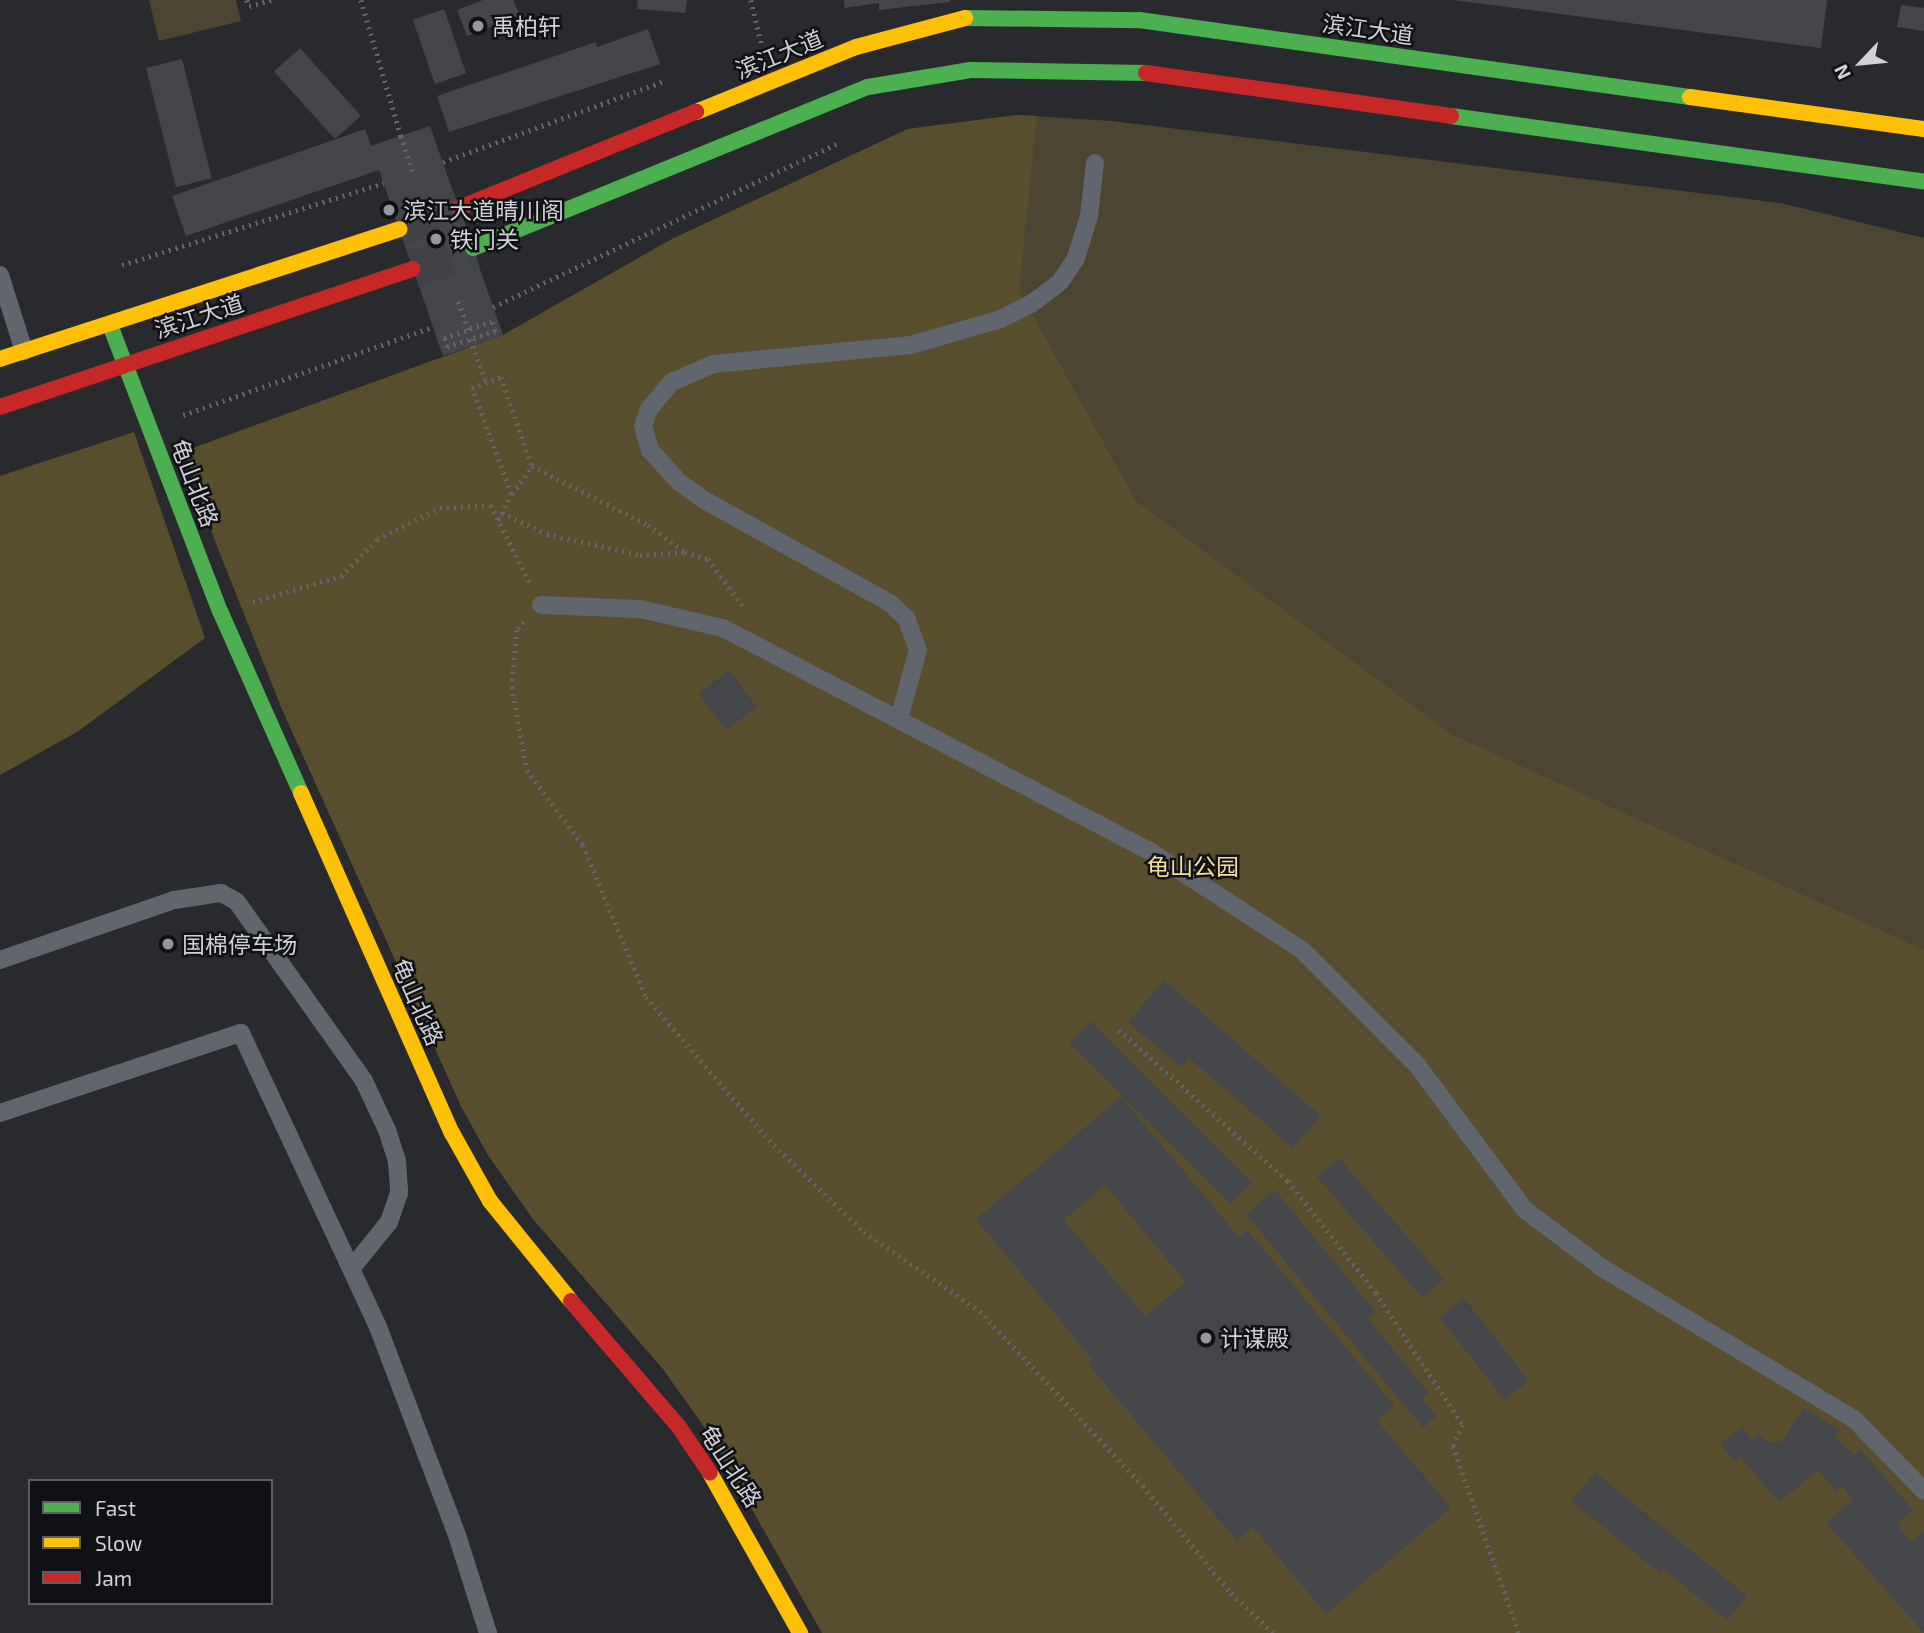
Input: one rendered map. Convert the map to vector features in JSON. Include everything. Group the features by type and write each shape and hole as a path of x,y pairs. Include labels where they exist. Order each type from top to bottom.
{"main road":[{"name":"滨江大道","path":"459,208 856,47 967,18 1139,20 1924,130"},
{"path":"473,248 868,87 971,70 1136,72 1924,182"},
{"name":"滨江大道","path":"0,359 399,229"},
{"name":"滨江大道","path":"0,407 413,269"},
{"name":"龟山北路","path":"110,325 220,611 452,1133 490,1201 679,1427 728,1499 800,1633"}],"lane":[{"path":"899,719 918,657 906,619 891,603 704,500 678,481 650,450 643,426 649,409 672,382 713,364 911,345 1001,319 1031,304 1060,282 1076,258 1089,216 1095,163"},
{"path":"0,275 24,351"},
{"path":"541,605 640,610 723,628 1148,850 1302,950 1416,1065 1525,1210 1604,1269 1854,1419 1924,1491"},
{"path":"0,960 174,900 221,892 237,901 364,1081 387,1130 397,1161 399,1193 389,1222 351,1269"},
{"path":"0,1114 241,1034 351,1269 407,1399 488,1633"}],"path":[{"path":"247,0 249,6 271,0"},
{"path":"361,0 414,176"},
{"path":"749,51 762,46 751,0"},
{"path":"443,162 673,79"},
{"path":"493,307 853,135"},
{"path":"122,265 383,183"},
{"path":"458,302 468,330"},
{"path":"492,322 495,331 447,347 444,338 468,330 492,322"},
{"path":"174,418 433,327"},
{"path":"471,339 486,382"},
{"path":"511,494 472,388 501,377 532,466 648,525 685,552 708,559 749,613"},
{"path":"498,520 511,494 532,466"},
{"path":"220,611 341,576 377,539 440,508 491,506 541,605 517,630 512,687 527,770 583,845 646,997 769,1140 864,1232 980,1311 1143,1486 1231,1592 1273,1633"},
{"path":"502,513 547,534 640,555 685,552"},
{"path":"1119,1030 1288,1181 1383,1304 1463,1425 1453,1446 1519,1633"}],"green space":[{"path":"149,0 236,0 241,21 159,41"},
{"name":"龟山公园","path":"1017,115 1112,121 1781,203 1924,238 1924,1633 822,1633 710,1435 663,1369 533,1219 488,1155 461,1106 282,709 215,541 185,451 503,335 672,239 908,129"},
{"name":"龟山公园","path":"1017,115 1037,116 1019,291 1136,501 1451,734 1924,950 1924,1633 822,1633 710,1435 663,1369 533,1219 488,1155 461,1106 282,709 215,541 185,451 503,335 672,239 908,129"},
{"path":"134,432 205,638 77,732 0,775 0,476"}],"building":[{"name":"禹柏轩","path":"483,0 513,0 520,16 467,36 457,10"},
{"path":"638,0 687,0 685,13 637,9"},
{"path":"844,0 950,2 879,10 879,3 845,8"},
{"path":"1453,0 1827,0 1821,48"},
{"path":"1901,5 1924,8 1924,31 1897,27"},
{"path":"444,9 466,73 435,84 413,20"},
{"path":"648,29 660,64 449,132 437,96 596,42 597,47"},
{"path":"300,48 361,116 335,139 274,71"},
{"path":"182,59 212,178 176,187 146,68"},
{"name":"铁门关","path":"430,126 503,335 443,356 379,170 186,236 172,196 365,129 371,146"},
{"path":"730,670 757,707 725,730 698,693"},
{"path":"1164,980 1321,1116 1293,1148 1189,1058 1181,1067 1128,1022"},
{"path":"1091,1021 1252,1182 1230,1204 1069,1043"},
{"name":"计谋殿","path":"1121,1097 1239,1237 1247,1230 1395,1406 1377,1420 1451,1508 1326,1614 1253,1527 1237,1541 1088,1364 1093,1360 976,1219","holes":["1105,1185 1186,1282 1145,1316 1064,1220"]},
{"path":"1339,1158 1444,1279 1422,1298 1317,1177"},
{"path":"1275,1190 1376,1312 1368,1319 1429,1393 1422,1399 1437,1416 1423,1428 1246,1214"},
{"path":"1464,1298 1529,1381 1504,1400 1440,1317"},
{"path":"1803,1408 1840,1430 1835,1437 1854,1455 1861,1450 1913,1510 1897,1524 1912,1542 1924,1531 1924,1633 1826,1523 1853,1500 1843,1486 1836,1492 1819,1470 1779,1502 1740,1457 1733,1461 1720,1444 1742,1427 1752,1440 1760,1434 1767,1442 1781,1443"},
{"path":"1595,1472 1747,1596 1727,1620 1663,1569 1660,1573 1571,1501"}],"tunnel":[{"path":"399,229 459,208"},
{"path":"413,269 473,248"}],"traffic: fast":[{"path":"965,18 1139,20 1690,97"},
{"path":"473,248 868,87 971,70 1146,73"},
{"path":"1451,116 1924,182"},
{"path":"110,325 220,611 301,793"}],"traffic: slow":[{"path":"696,112 856,47 965,18"},
{"path":"1690,97 1924,129"},
{"path":"0,359 399,229"},
{"path":"301,793 452,1133 490,1201 571,1301"},
{"path":"710,1473 800,1633"}],"traffic: jam":[{"path":"1146,73 1451,116"},
{"path":"459,208 696,112"},
{"path":"0,407 413,269"},
{"path":"571,1301 679,1427 710,1473"}],"place":[{"name":"禹柏轩","path":"478,26"},
{"name":"滨江大道晴川阁","path":"389,210"},
{"name":"铁门关","path":"436,239"},
{"name":"国棉停车场","path":"168,944"},
{"name":"计谋殿","path":"1206,1338"}]}
